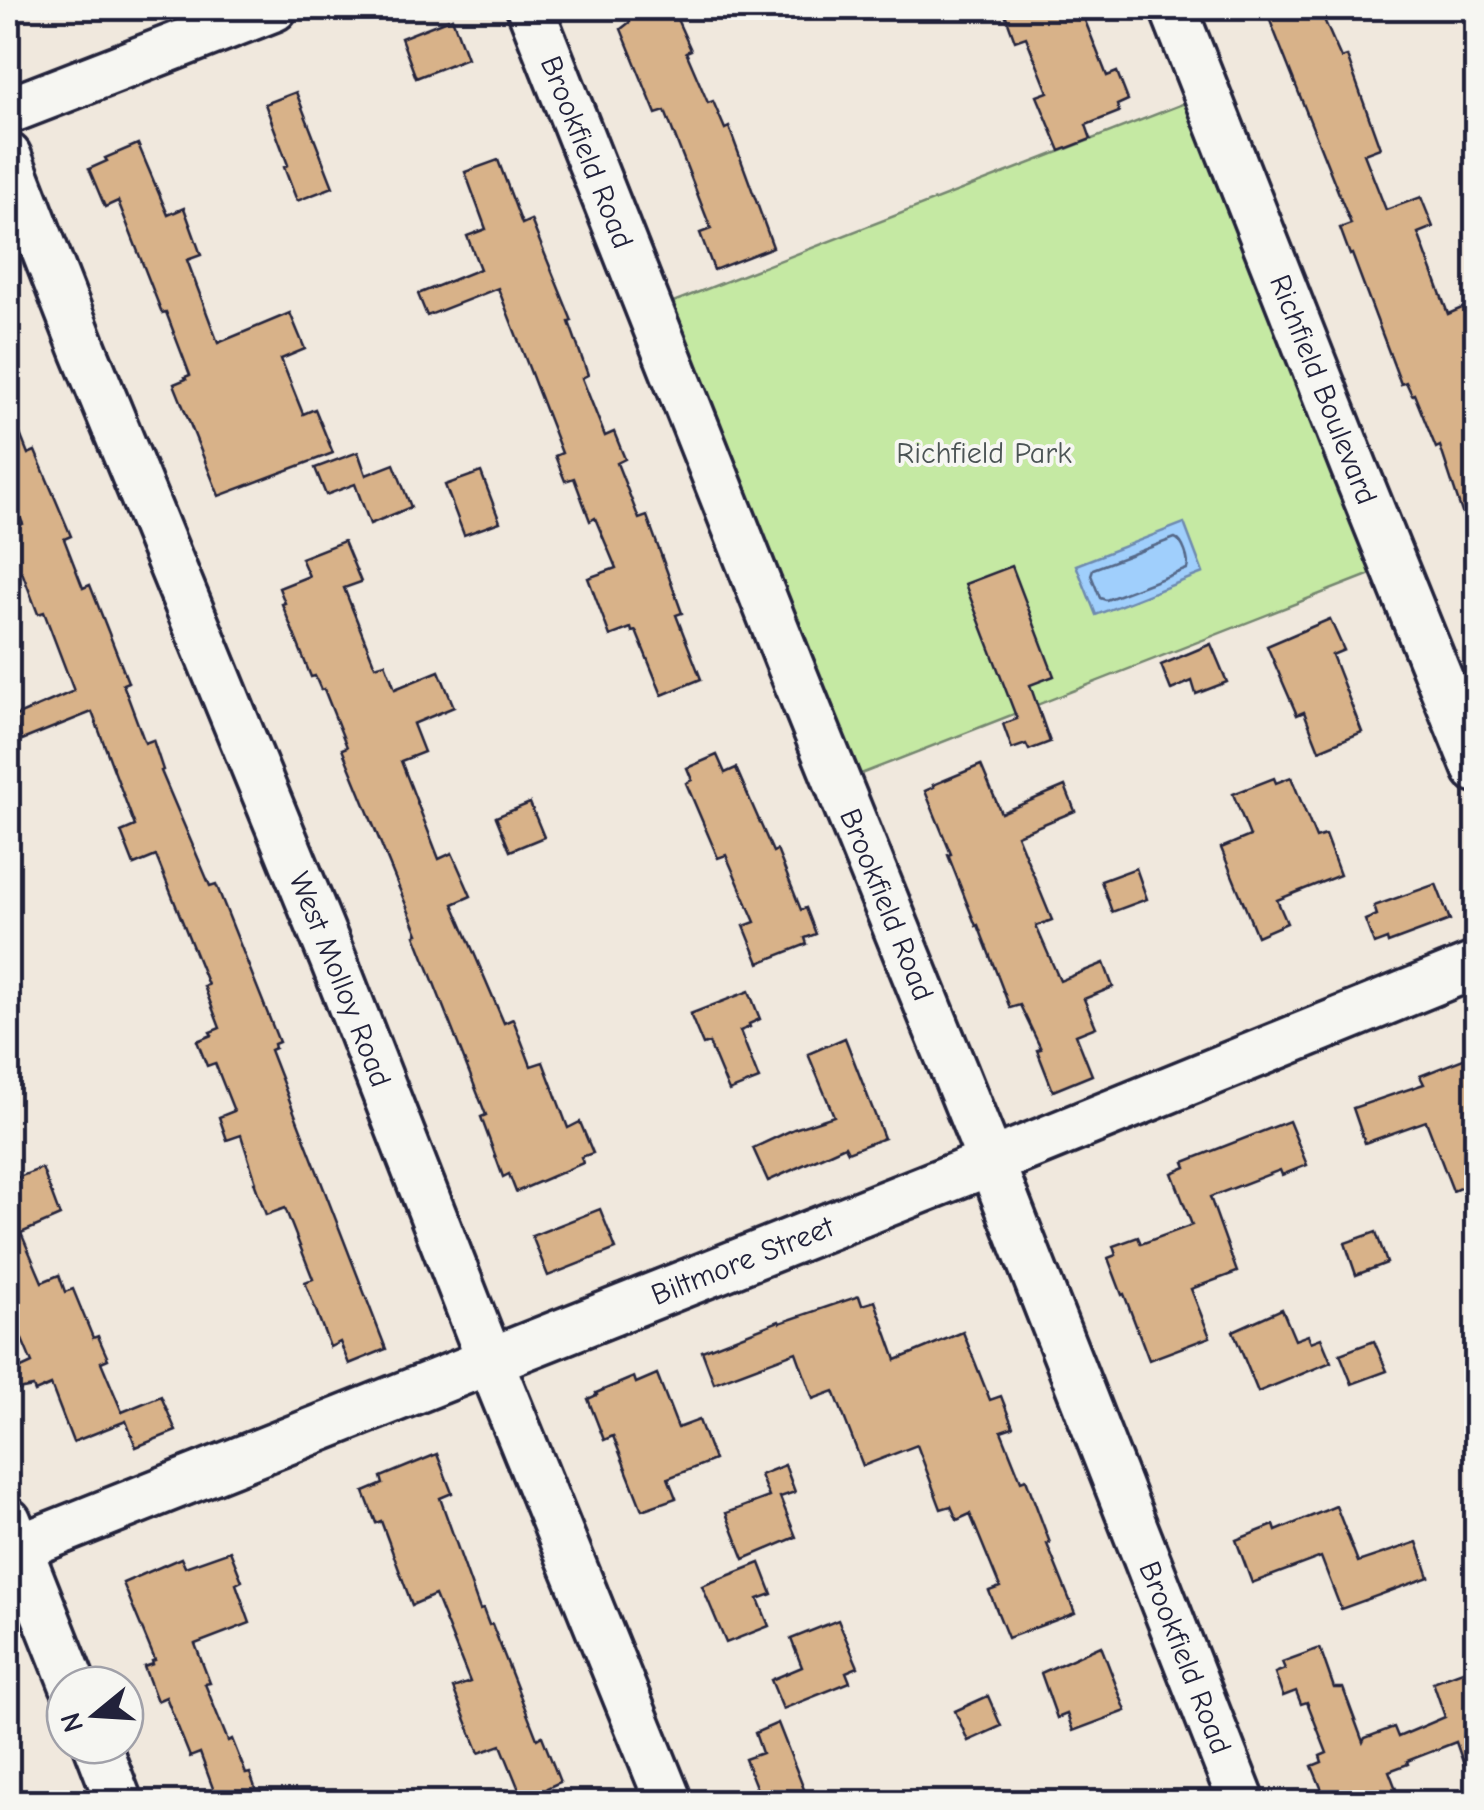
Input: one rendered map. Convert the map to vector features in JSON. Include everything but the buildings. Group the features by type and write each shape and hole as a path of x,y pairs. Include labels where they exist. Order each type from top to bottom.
{"street":[{"path":"8,111 274,8"},
{"name":"Brookfield Road","path":"530,8 1242,1802"},
{"name":"Richfield Boulevard","path":"1174,8 1476,769"},
{"name":"West Molloy Road","path":"8,156 669,1802"},
{"name":"Biltmore Street","path":"11,1540 490,1361 1476,965"},
{"path":"11,1540 64,1665"},
{"path":"105,1765 120,1802"}],"green space":[{"name":"Richfield Park","path":"1208,94 1394,565 838,783 650,311"}],"water":[{"path":"1184,523 1203,573 1096,615 1076,565"}]}
